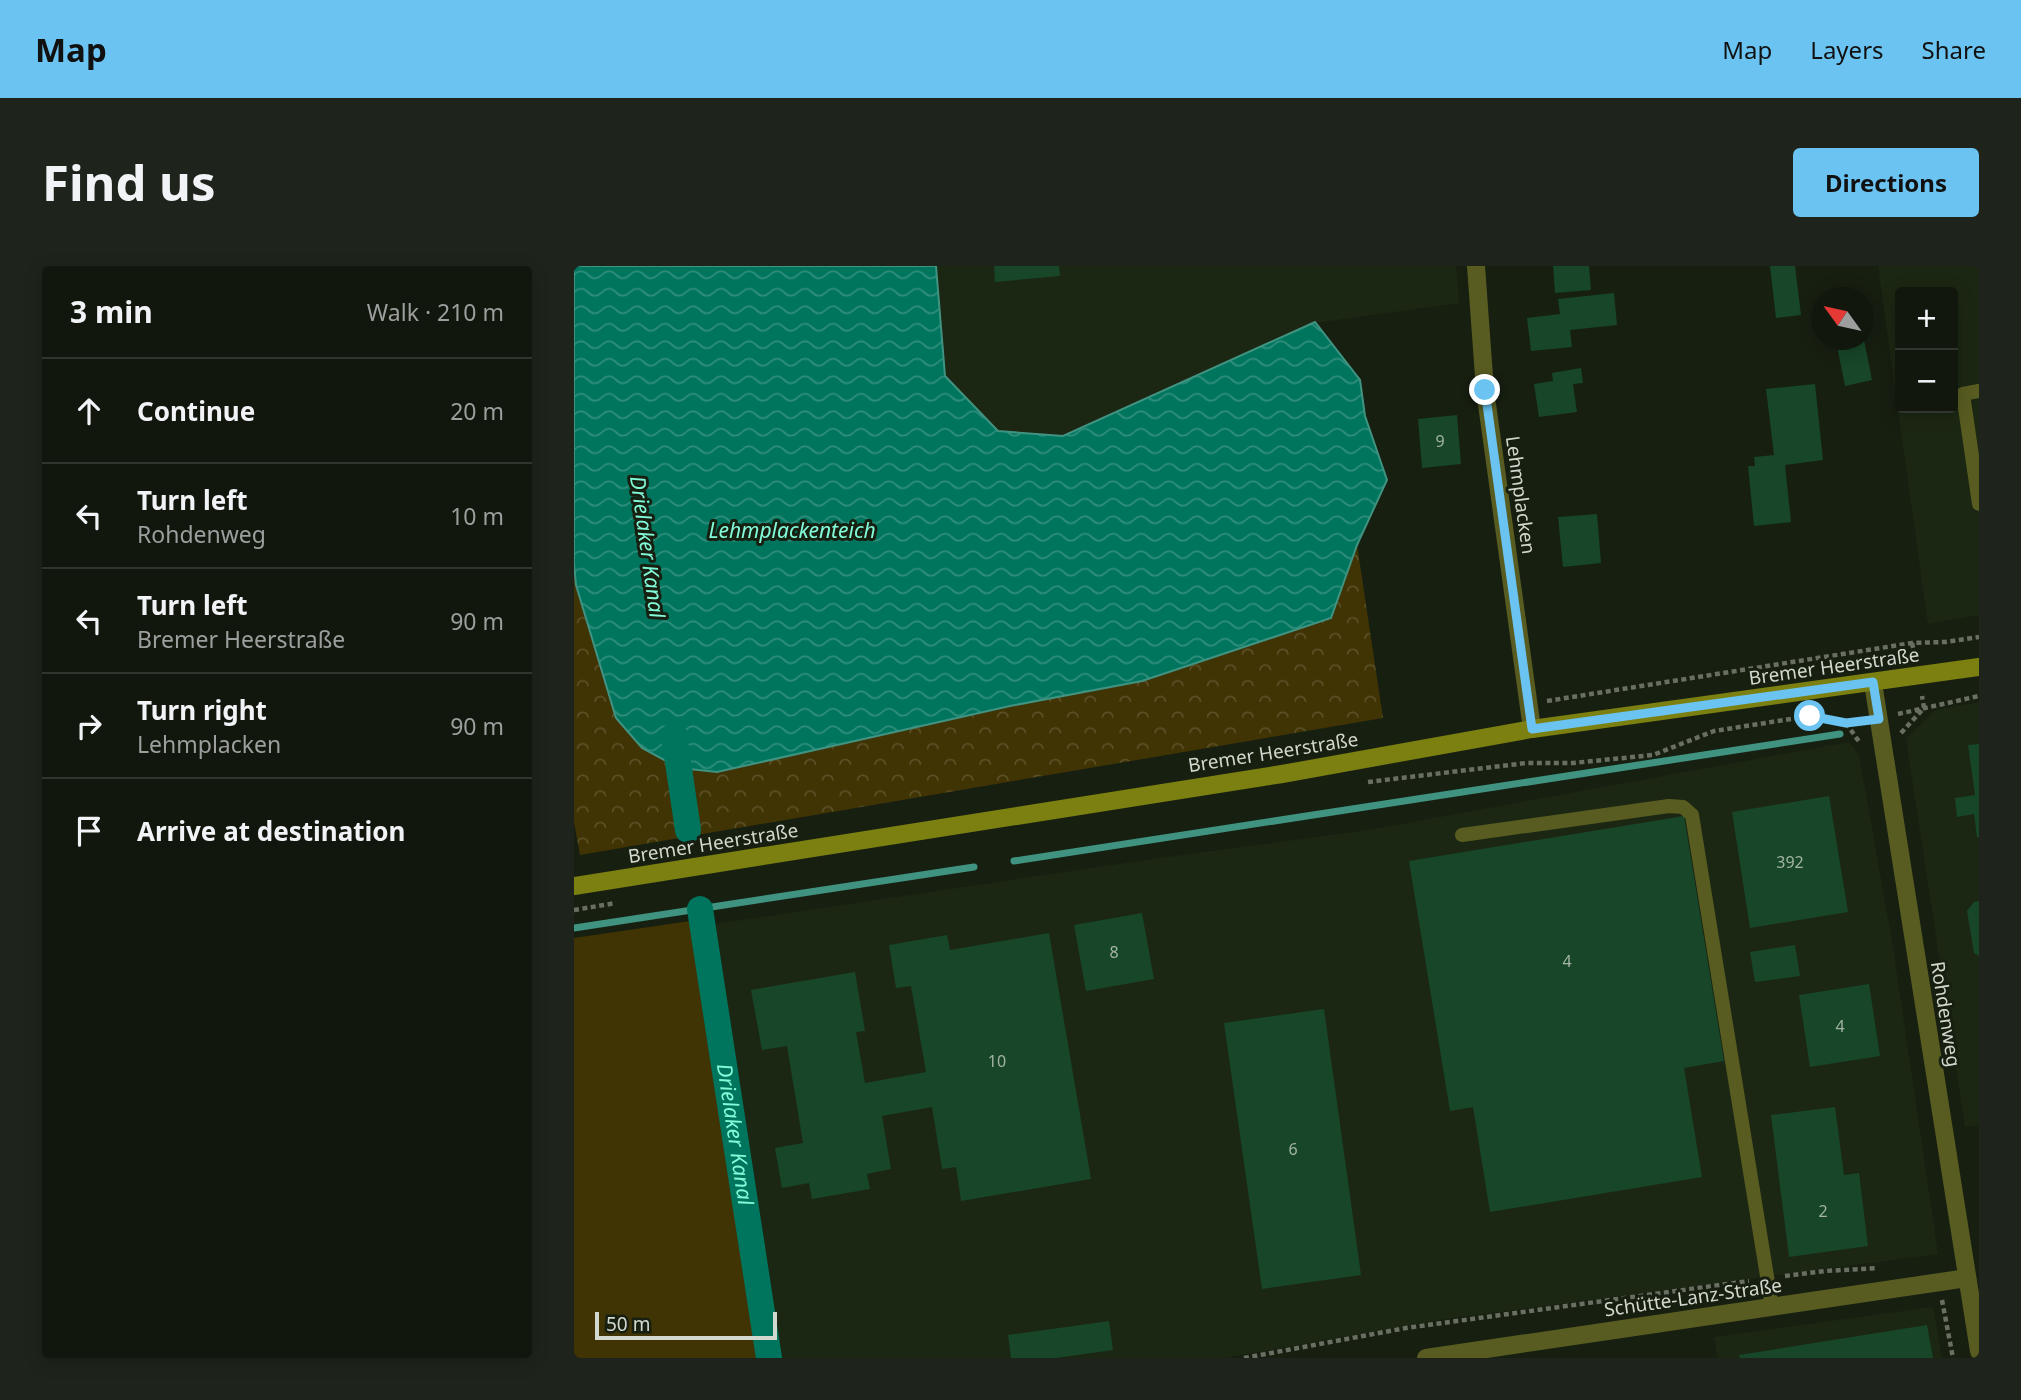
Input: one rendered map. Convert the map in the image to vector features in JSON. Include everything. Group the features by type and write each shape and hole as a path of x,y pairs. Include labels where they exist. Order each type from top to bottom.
{"main road":[{"name":"Bremer Heerstraße","path":"574,886 1282,774 1532,729 1979,667"}],"street":[{"name":"Lehmplacken","path":"1476,266 1485,390 1532,729"},
{"name":"Rohdenweg","path":"1873,682 1979,1352"},
{"name":"Schütte-Lanz-Straße","path":"1426,1358 1966,1278"}],"lane":[{"path":"1979,391 1963,394 1979,504"},
{"path":"1462,835 1669,806 1683,807 1692,814 1772,1307"}],"path":[{"path":"1529,704 1912,643 1979,637"},
{"path":"1360,783 1526,763 1573,763 1653,755 1714,731 1810,716 1846,723 1879,719 1979,696"}],"shaded area":[{"path":"936,266 1456,266 1459,303 1315,323 1063,436 998,431 945,376"},
{"path":"1878,266 1979,266 1979,615 1928,624 1899,413 1958,413 1958,287 1895,287 1895,388"},
{"path":"1979,702 1979,1125 1965,1127 1906,739 1935,710"},
{"path":"1849,742 1859,755 1893,947 1938,1254 1446,1319 1225,1358 778,1358 715,924 1369,830"},
{"path":"1933,1307 1942,1358 1718,1358 1714,1337"}],"green space":[{"path":"1357,545 1383,718 580,855 574,822 574,564 576,586 592,640 717,772 1011,706 1142,681 1331,618"},
{"path":"690,921 758,1358 574,1358 574,938"}],"water":[{"name":"Lehmplackenteich","path":"574,266 936,266 945,376 998,431 1063,436 1315,322 1360,380 1365,416 1387,480 1357,545 1331,618 1142,681 1010,706 717,772 679,768 642,748 616,718 576,585"}],"building":[{"path":"994,266 1059,266 1060,276 995,282"},
{"path":"1553,266 1589,266 1591,290 1555,293"},
{"path":"1770,266 1795,266 1801,315 1776,318"},
{"path":"1614,293 1617,325 1570,330 1572,347 1531,351 1527,318 1560,314 1558,299"},
{"path":"1838,350 1866,350 1872,380 1845,386"},
{"path":"1581,368 1583,383 1573,384 1577,412 1539,417 1534,384 1553,381 1552,373"},
{"path":"1815,384 1823,460 1785,465 1791,522 1754,526 1748,466 1755,466 1754,457 1774,455 1766,389"},
{"path":"1457,415 1461,464 1422,468 1418,419"},
{"path":"1597,514 1601,563 1563,567 1558,517"},
{"path":"1979,744 1977,837 1974,814 1957,817 1955,798 1975,795 1968,745"},
{"path":"1829,796 1848,912 1750,928 1732,812"},
{"path":"1684,816 1724,1061 1684,1068 1702,1177 1490,1212 1473,1107 1450,1111 1409,861"},
{"path":"1979,901 1979,956 1974,953 1967,911 1974,902"},
{"path":"1142,913 1154,979 1086,991 1074,925"},
{"path":"1049,933 1091,1179 961,1201 956,1167 942,1169 932,1107 882,1116 891,1169 867,1174 870,1189 812,1199 809,1183 782,1188 775,1148 803,1143 787,1046 762,1050 751,990 855,972 865,1031 856,1032 865,1083 926,1072 911,986 896,988 889,945 947,935 950,950"},
{"path":"1795,945 1800,976 1755,982 1750,952"},
{"path":"1869,984 1880,1056 1810,1067 1799,995"},
{"path":"1324,1009 1361,1275 1262,1289 1224,1023"},
{"path":"1835,1107 1844,1175 1859,1173 1868,1246 1789,1257 1771,1115"},
{"path":"1109,1321 1113,1350 1056,1358 1011,1358 1008,1335"},
{"path":"1927,1325 1933,1358 1740,1358 1739,1355"}],"waterway":[{"path":"1014,861 1840,734"},
{"name":"Drielaker Kanal","path":"674,735 688,830"},
{"path":"574,928 974,867"},
{"name":"Drielaker Kanal","path":"700,909 769,1358"}],"route":[{"path":"1485,390 1532,729 1873,682 1879,719 1846,723 1810,716"}]}
